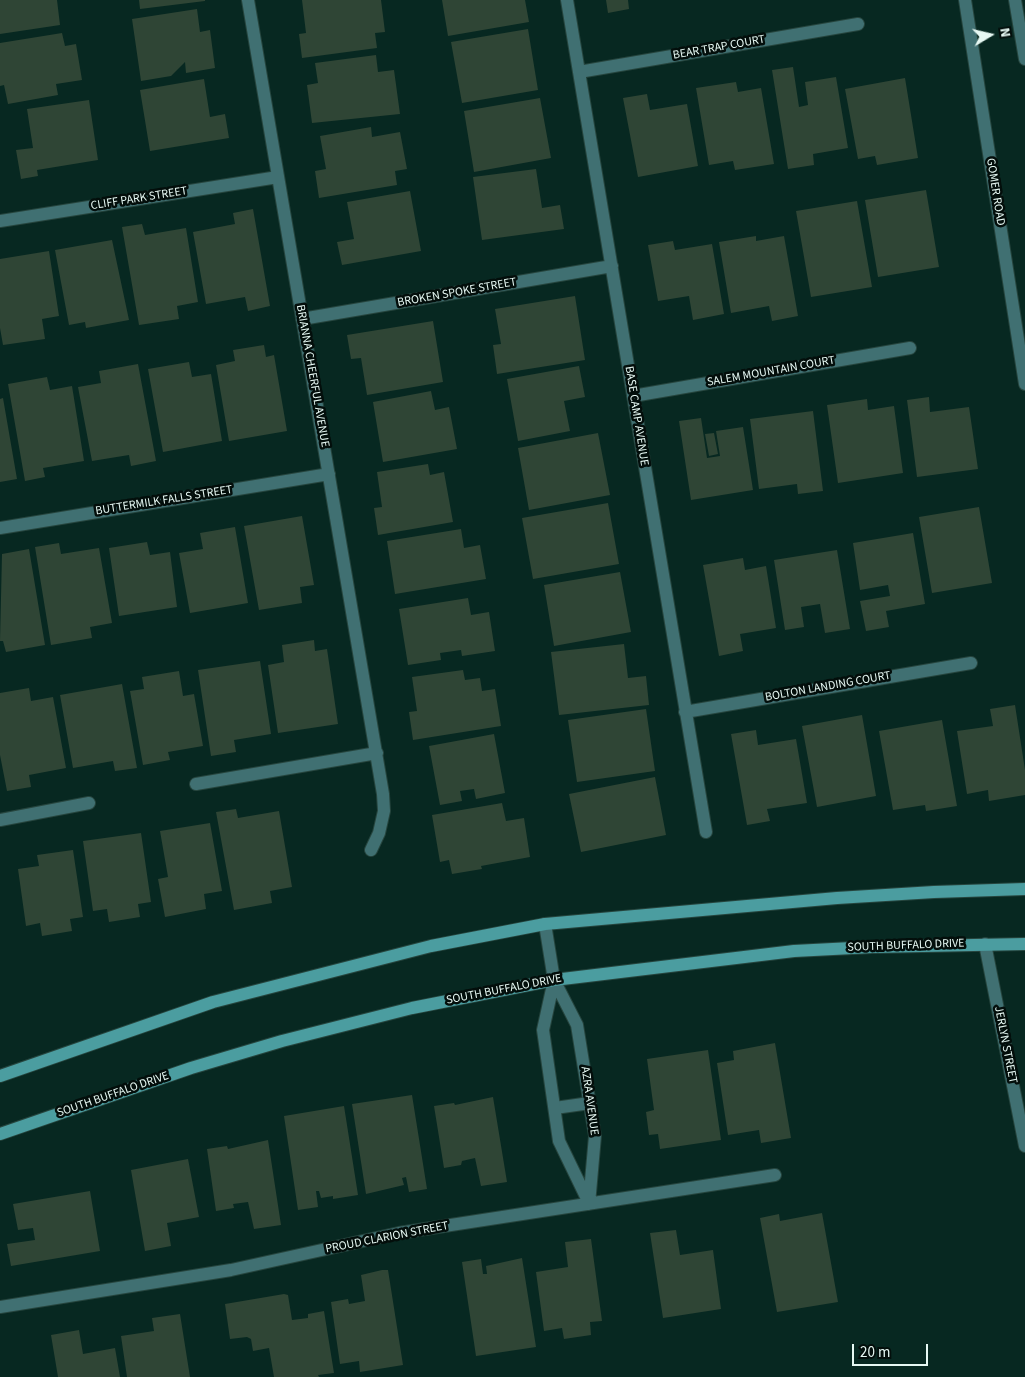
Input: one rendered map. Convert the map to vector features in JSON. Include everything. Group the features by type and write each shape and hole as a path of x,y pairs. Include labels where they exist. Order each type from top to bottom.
{"main road":[{"path":"0,1076 213,1002 431,946 545,924 837,898 1025,889"},
{"name":"SOUTH BUFFALO DRIVE","path":"0,1134 191,1068 282,1041 412,1008 554,980 794,950 1025,944"}],"street":[{"name":"BRIANNA CHEERFUL AVENUE","path":"248,0 376,753 384,811 379,833 371,850"},
{"name":"BASE CAMP AVENUE","path":"567,0 706,832"},
{"name":"GOMER ROAD","path":"965,0 1025,384"},
{"path":"1015,0 1025,59"},
{"name":"BEAR TRAP COURT","path":"579,72 858,24"},
{"name":"CLIFF PARK STREET","path":"0,221 278,177"},
{"name":"BROKEN SPOKE STREET","path":"302,319 612,266"},
{"name":"SALEM MOUNTAIN COURT","path":"633,396 910,348"},
{"name":"BUTTERMILK FALLS STREET","path":"0,528 328,474"},
{"name":"BOLTON LANDING COURT","path":"685,712 971,663"},
{"path":"196,784 376,753"},
{"path":"0,820 89,803"},
{"name":"AZRA AVENUE","path":"545,924 554,980 577,1025 590,1103 595,1136 589,1204"},
{"name":"JERLYN STREET","path":"985,944 1025,1146"},
{"name":"AZRA AVENUE","path":"554,980 543,1030 554,1108 559,1140 589,1204"},
{"path":"554,1108 590,1103"},
{"name":"PROUD CLARION STREET","path":"0,1307 231,1270 399,1233 775,1175"}],"building":[{"path":"0,0 57,0 60,25 0,34"},
{"path":"139,0 205,0 205,1 140,9"},
{"path":"302,0 381,0 385,32 375,33 377,48 302,58 299,34 306,33"},
{"path":"442,0 525,0 529,22 448,36"},
{"path":"606,0 628,0 629,9 608,13"},
{"path":"197,9 200,32 210,30 215,68 186,73 185,62 171,76 141,81 132,19"},
{"path":"528,29 538,90 462,103 451,42"},
{"path":"62,33 65,46 76,44 82,80 56,84 58,95 8,104 4,85 0,86 0,43"},
{"path":"376,55 378,72 394,70 400,114 312,123 307,85 318,83 315,63"},
{"path":"793,67 799,107 808,105 805,82 836,77 848,148 813,154 814,165 788,169 772,70"},
{"path":"905,78 918,158 877,165 875,156 858,159 845,89"},
{"path":"204,79 210,117 225,114 229,138 150,151 140,90"},
{"path":"736,82 738,92 761,88 774,164 735,170 733,161 709,165 696,88"},
{"path":"647,94 650,110 687,104 698,166 638,177 623,98"},
{"path":"540,98 551,158 474,172 464,111"},
{"path":"89,100 98,160 37,170 38,176 21,179 16,150 33,148 27,109"},
{"path":"371,127 372,137 400,132 407,169 395,171 397,185 319,198 315,171 326,169 320,136"},
{"path":"536,169 542,208 560,205 564,229 482,240 473,177"},
{"path":"926,190 939,267 878,277 865,200"},
{"path":"410,191 421,251 342,265 337,242 354,239 347,202"},
{"path":"857,201 872,287 811,297 796,211"},
{"path":"253,209 270,306 248,311 245,297 206,304 193,232 235,224 233,213"},
{"path":"142,224 145,235 186,228 198,302 177,306 179,319 139,325 122,227"},
{"path":"756,236 756,241 784,236 798,316 772,321 769,306 731,313 719,242"},
{"path":"112,240 129,320 86,328 85,322 69,325 55,250"},
{"path":"673,241 675,250 712,244 724,314 693,320 689,296 658,301 648,245"},
{"path":"49,251 59,316 42,319 45,339 3,345 0,328 0,259"},
{"path":"575,296 585,360 497,374 493,345 501,344 495,309"},
{"path":"433,321 443,382 367,395 361,358 351,359 347,335"},
{"path":"264,345 266,357 274,355 287,431 229,441 216,365 235,361 233,350"},
{"path":"189,362 192,377 211,374 222,441 163,452 148,369"},
{"path":"138,364 156,461 131,466 129,455 92,461 78,387 101,383 99,371"},
{"path":"579,366 585,397 564,401 570,431 518,441 507,379"},
{"path":"47,377 50,390 72,386 84,461 43,468 45,477 25,481 8,384"},
{"path":"431,391 435,410 449,407 457,449 383,462 373,402"},
{"path":"929,397 930,412 969,407 978,469 917,477 907,400"},
{"path":"3,398 17,479 0,482 0,399"},
{"path":"867,399 868,410 894,406 903,473 838,483 827,405"},
{"path":"813,411 823,491 798,494 797,484 759,489 750,419"},
{"path":"701,418 707,458 720,456 716,431 743,427 753,490 691,500 679,421"},
{"path":"598,433 610,495 529,510 518,448"},
{"path":"714,433 718,454 709,456 705,434"},
{"path":"428,464 430,475 444,472 453,522 378,535 374,508 382,507 377,472"},
{"path":"608,503 619,564 533,579 522,518"},
{"path":"979,507 992,583 932,593 919,517"},
{"path":"302,516 314,585 300,587 302,603 259,610 244,526"},
{"path":"235,527 248,603 190,613 179,553 203,549 200,533"},
{"path":"461,529 464,548 480,545 486,579 395,594 387,541"},
{"path":"913,533 925,604 886,611 889,627 866,631 860,601 890,596 888,585 860,590 853,543"},
{"path":"147,542 150,555 170,552 177,607 119,616 109,548"},
{"path":"59,543 61,554 99,548 112,623 90,627 92,638 51,645 35,547"},
{"path":"29,549 45,645 6,652 3,641 0,641 2,554"},
{"path":"837,550 850,629 825,633 820,604 801,607 804,627 785,630 774,560"},
{"path":"743,558 745,570 766,566 776,628 740,634 743,651 719,656 703,565"},
{"path":"620,572 631,632 554,646 544,585"},
{"path":"468,598 471,615 489,612 495,651 462,656 461,650 440,653 441,660 408,665 399,609"},
{"path":"314,640 315,651 327,649 338,724 278,733 268,665 284,662 282,645"},
{"path":"624,644 628,678 646,676 649,705 559,715 551,652"},
{"path":"260,661 271,734 234,740 236,752 211,756 198,670"},
{"path":"463,670 465,680 480,678 482,691 495,689 501,726 413,740 409,712 417,711 412,677"},
{"path":"179,671 183,696 194,694 203,746 168,752 170,760 143,765 130,691 144,689 142,677"},
{"path":"122,684 137,768 115,771 113,761 73,768 60,695"},
{"path":"29,688 31,701 53,697 66,768 29,775 31,787 7,791 0,755 0,693"},
{"path":"1015,705 1025,770 1025,795 989,801 988,790 967,794 957,731 993,726 990,709"},
{"path":"646,709 655,771 577,782 568,720"},
{"path":"862,715 876,796 817,807 802,726"},
{"path":"942,720 957,806 926,811 925,805 893,810 879,731"},
{"path":"756,730 758,745 796,739 807,803 767,809 770,821 747,825 731,734"},
{"path":"494,734 505,793 476,799 474,789 460,791 462,801 440,805 429,746"},
{"path":"655,777 666,835 581,852 569,794"},
{"path":"502,803 506,821 524,818 530,857 481,866 482,869 452,874 449,860 440,862 432,815"},
{"path":"236,809 238,818 279,811 292,887 270,891 272,903 234,910 216,812"},
{"path":"210,823 222,891 204,894 206,909 165,917 158,879 168,877 160,831"},
{"path":"141,833 151,902 138,904 140,917 109,922 107,909 93,911 83,841"},
{"path":"73,850 83,917 70,919 72,931 42,936 40,923 26,926 18,869 39,866 37,855"},
{"path":"775,1043 791,1138 761,1143 759,1130 728,1135 717,1063 734,1060 733,1051"},
{"path":"708,1050 721,1140 660,1149 658,1134 649,1135 646,1112 654,1110 647,1059"},
{"path":"412,1095 427,1189 409,1192 406,1177 402,1178 404,1185 366,1194 352,1104"},
{"path":"493,1097 507,1182 481,1186 475,1158 462,1161 461,1165 444,1168 434,1106 454,1103 455,1105"},
{"path":"344,1106 358,1195 333,1199 333,1196 321,1198 319,1191 316,1191 318,1207 298,1210 284,1116"},
{"path":"268,1140 281,1225 254,1229 248,1202 233,1204 234,1208 216,1211 207,1149 227,1146 228,1149"},
{"path":"188,1159 199,1217 167,1223 171,1246 145,1251 131,1170"},
{"path":"90,1191 100,1251 11,1266 7,1244 35,1240 33,1228 18,1230 13,1204"},
{"path":"822,1213 838,1302 777,1312 760,1218 779,1214 780,1221"},
{"path":"676,1230 680,1255 713,1250 721,1309 663,1318 650,1233"},
{"path":"591,1239 602,1321 590,1322 591,1335 564,1339 562,1328 544,1331 536,1272 568,1267 565,1242"},
{"path":"522,1258 536,1347 476,1356 462,1262 481,1259 483,1274 487,1274 486,1266"},
{"path":"388,1270 403,1365 360,1372 359,1361 340,1364 331,1302 348,1299 349,1304 365,1301 361,1275"},
{"path":"284,1294 288,1295 292,1320 308,1318 308,1314 324,1311 334,1373 318,1375 319,1377 274,1377 269,1348 253,1351 251,1339 247,1337 230,1339 225,1304"},
{"path":"180,1314 190,1377 127,1377 121,1336 154,1331 152,1318"},
{"path":"79,1330 83,1354 115,1348 120,1377 58,1377 51,1335"}]}
